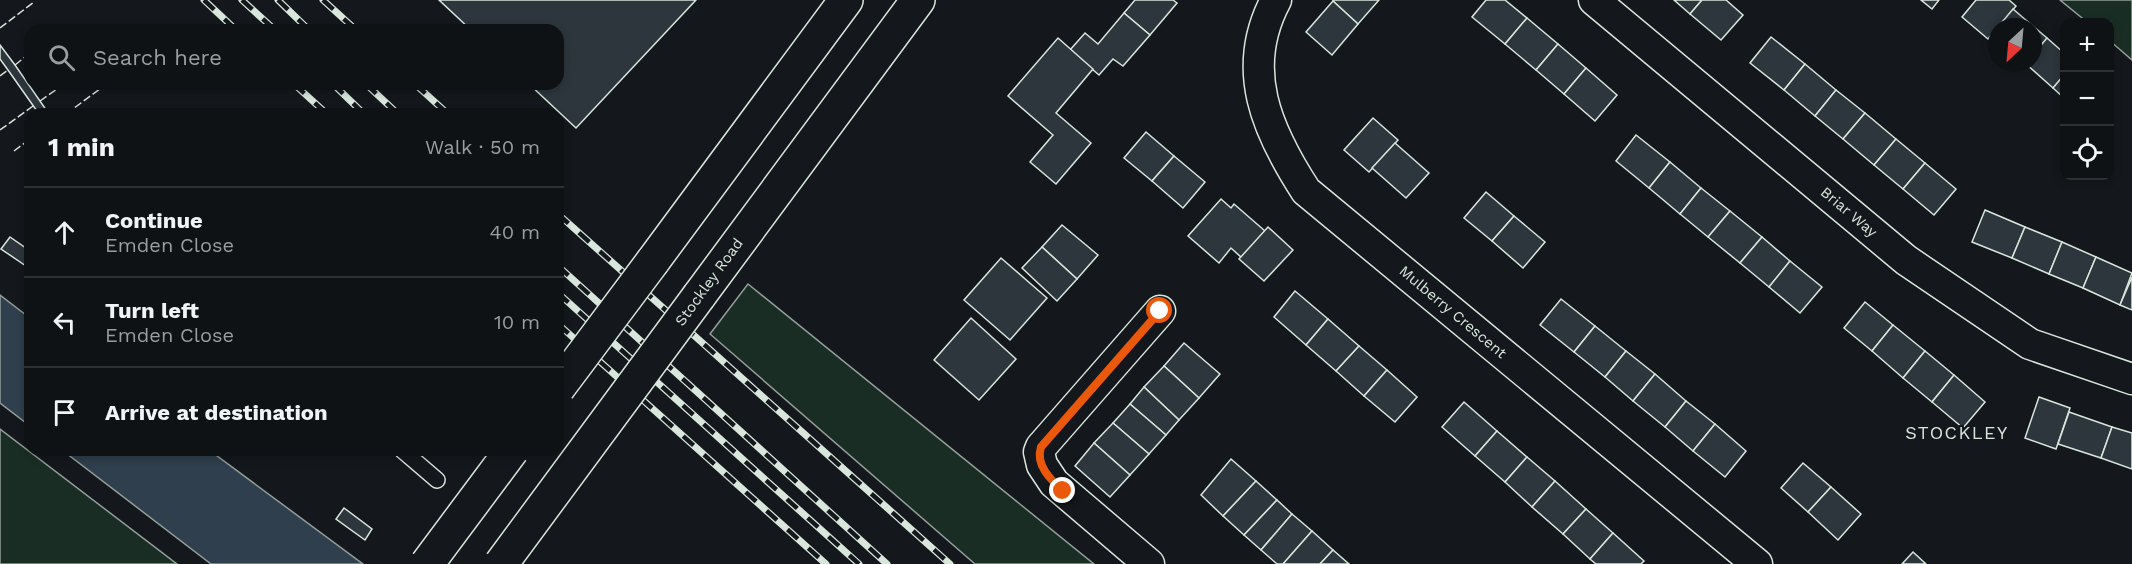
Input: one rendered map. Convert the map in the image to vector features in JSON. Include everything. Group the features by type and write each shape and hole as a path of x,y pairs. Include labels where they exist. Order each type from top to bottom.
{"main road":[{"path":"564,380 846,0"},
{"name":"Stockley Road","path":"501,564 918,0"},
{"path":"427,564 508,456"}],"street":[{"name":"Mulberry Crescent","path":"1276,0 1269,14 1258,63 1259,91 1284,157 1306,191 1757,564"},
{"name":"Briar Way","path":"1594,0 1906,260 2030,344 2132,379"},
{"path":"1149,564 1054,483 1041,465 1039,452 1160,311"}],"lane":[{"path":"409,456 437,480"}],"green space":[{"path":"2060,0 2132,0 2132,60 2114,44 2114,18 2082,18"},
{"path":"748,284 1094,564 975,564 710,334"},
{"path":"0,429 24,447 24,456 35,456 177,564 0,564"}],"water":[{"path":"0,295 24,313 24,421 0,403"},
{"path":"70,456 217,456 363,564 211,564"}],"building":[{"path":"439,0 696,0 576,128 564,117 564,108 555,108 535,90 564,90 564,24 465,24"},
{"path":"1135,0 1173,0 1177,3 1150,35 1124,13"},
{"path":"1334,0 1379,0 1358,24"},
{"path":"1486,0 1505,0 1527,18 1505,44 1472,17"},
{"path":"1674,0 1702,0 1690,14"},
{"path":"1702,0 1726,0 1743,15 1721,40 1690,14"},
{"path":"1921,0 1939,0 1932,9"},
{"path":"1976,0 2009,0 2016,6 2006,18 1988,18 1988,39 1962,17"},
{"path":"1333,1 1358,24 1332,55 1306,32"},
{"path":"2013,9 2024,18 2006,18"},
{"path":"1124,13 1150,35 1123,66 1113,59 1099,75 1070,50 1085,33 1098,44"},
{"path":"1527,18 1558,44 1536,70 1505,44"},
{"path":"2042,34 2047,38 2042,44"},
{"path":"1771,37 1805,64 1784,90 1750,63"},
{"path":"1058,38 1093,69 1056,113 1091,143 1056,184 1030,162 1053,135 1008,96"},
{"path":"2047,38 2060,49 2060,80 2053,88 2035,72 2042,72 2042,44"},
{"path":"1558,44 1586,68 1564,94 1536,70"},
{"path":"0,45 24,78 24,90 32,90 45,108 35,108 0,59"},
{"path":"1805,64 1836,90 1815,116 1784,90"},
{"path":"1586,68 1617,95 1595,121 1564,94"},
{"path":"2060,80 2060,94 2053,88"},
{"path":"1836,90 1865,113 1843,139 1815,116"},
{"path":"1865,113 1896,139 1874,165 1843,139"},
{"path":"1373,118 1398,140 1369,172 1344,150"},
{"path":"1146,132 1174,156 1152,181 1124,158"},
{"path":"1636,135 1670,162 1649,188 1616,161"},
{"path":"1896,139 1925,163 1903,189 1874,165"},
{"path":"1395,143 1429,173 1406,198 1372,168"},
{"path":"1174,156 1205,182 1183,208 1152,181"},
{"path":"1670,162 1701,188 1680,214 1649,188"},
{"path":"1925,163 1956,189 1934,215 1903,189"},
{"path":"1701,188 1730,211 1708,237 1680,214"},
{"path":"1486,192 1514,216 1492,241 1464,218"},
{"path":"1221,199 1231,208 1234,204 1265,231 1242,258 1231,248 1219,263 1188,236"},
{"path":"1985,210 2025,227 2012,258 1972,242"},
{"path":"1730,211 1762,237 1740,263 1708,237"},
{"path":"1514,216 1545,242 1523,268 1492,241"},
{"path":"1062,225 1098,255 1077,279 1042,247"},
{"path":"1268,227 1293,250 1264,281 1239,259"},
{"path":"2025,227 2062,242 2049,274 2012,258"},
{"path":"10,237 24,247 24,265 1,249"},
{"path":"1762,237 1790,261 1769,287 1740,263"},
{"path":"2062,242 2096,257 2083,288 2049,274"},
{"path":"1042,247 1077,279 1057,301 1022,268"},
{"path":"2096,257 2132,273 2120,305 2083,288"},
{"path":"1001,258 1047,298 1010,340 964,300"},
{"path":"1790,261 1822,287 1800,313 1769,287"},
{"path":"2132,277 2132,310 2120,305"},
{"path":"1295,291 1328,319 1306,345 1274,317"},
{"path":"1561,299 1595,326 1574,352 1540,325"},
{"path":"1865,302 1893,325 1872,351 1844,328"},
{"path":"971,318 1016,359 979,400 934,360"},
{"path":"1328,319 1359,346 1336,371 1306,345"},
{"path":"1893,325 1925,351 1903,378 1872,351"},
{"path":"1595,326 1626,351 1605,377 1574,352"},
{"path":"1184,343 1220,374 1199,398 1164,366"},
{"path":"1359,346 1387,370 1364,396 1336,371"},
{"path":"1626,351 1655,374 1633,401 1605,377"},
{"path":"1925,351 1954,375 1932,402 1903,378"},
{"path":"1164,366 1199,398 1179,420 1144,387"},
{"path":"1387,370 1417,397 1395,422 1364,396"},
{"path":"1655,374 1686,401 1665,427 1633,401"},
{"path":"1954,375 1985,402 1963,428 1932,402"},
{"path":"1144,387 1179,420 1166,435 1130,404"},
{"path":"2039,397 2070,408 2056,449 2025,438"},
{"path":"1686,401 1715,424 1693,451 1665,427"},
{"path":"1464,402 1497,431 1475,456 1442,427"},
{"path":"1130,404 1166,435 1149,454 1113,423"},
{"path":"2069,412 2112,427 2101,458 2058,444"},
{"path":"1113,423 1149,454 1130,475 1094,443"},
{"path":"1715,424 1746,451 1725,477 1693,451"},
{"path":"2112,427 2132,433 2132,469 2101,458"},
{"path":"1497,431 1527,457 1505,482 1475,456"},
{"path":"1094,443 1130,475 1110,497 1075,466"},
{"path":"1527,457 1555,481 1532,507 1505,482"},
{"path":"1231,459 1256,481 1223,516 1201,495"},
{"path":"1803,463 1831,487 1808,512 1781,488"},
{"path":"1256,481 1277,500 1244,535 1223,516"},
{"path":"1555,481 1586,509 1563,534 1532,507"},
{"path":"1831,487 1861,514 1838,540 1808,512"},
{"path":"1277,500 1292,514 1261,550 1244,535"},
{"path":"344,508 372,529 365,540 336,519"},
{"path":"1586,509 1613,533 1590,559 1563,534"},
{"path":"1292,514 1312,531 1283,564 1277,564 1261,550"},
{"path":"1312,531 1333,550 1320,564 1283,564"},
{"path":"1613,533 1644,561 1641,564 1596,564 1590,559"},
{"path":"1333,550 1349,564 1320,564"},
{"path":"1913,552 1926,564 1902,564"}],"railway":[{"path":"204,0 230,24"},
{"path":"242,0 268,24"},
{"path":"278,0 303,24"},
{"path":"323,0 349,24"},
{"path":"301,90 320,108"},
{"path":"339,90 358,108"},
{"path":"372,90 392,108"},
{"path":"422,90 441,108"},
{"path":"564,219 950,564"},
{"path":"564,271 887,564"},
{"path":"564,298 859,564"},
{"path":"564,329 826,564"}],"fence":[{"path":"0,28 34,2"},
{"path":"15,65 24,58"},
{"path":"0,76 8,70"},
{"path":"40,101 56,90"},
{"path":"74,108 99,90"},
{"path":"0,130 24,113"},
{"path":"14,151 24,144"}],"district":[{"name":"STOCKLEY","path":"1957,433"}],"route":[{"path":"1063,491 1041,465 1039,452 1041,447 1160,311"}]}
